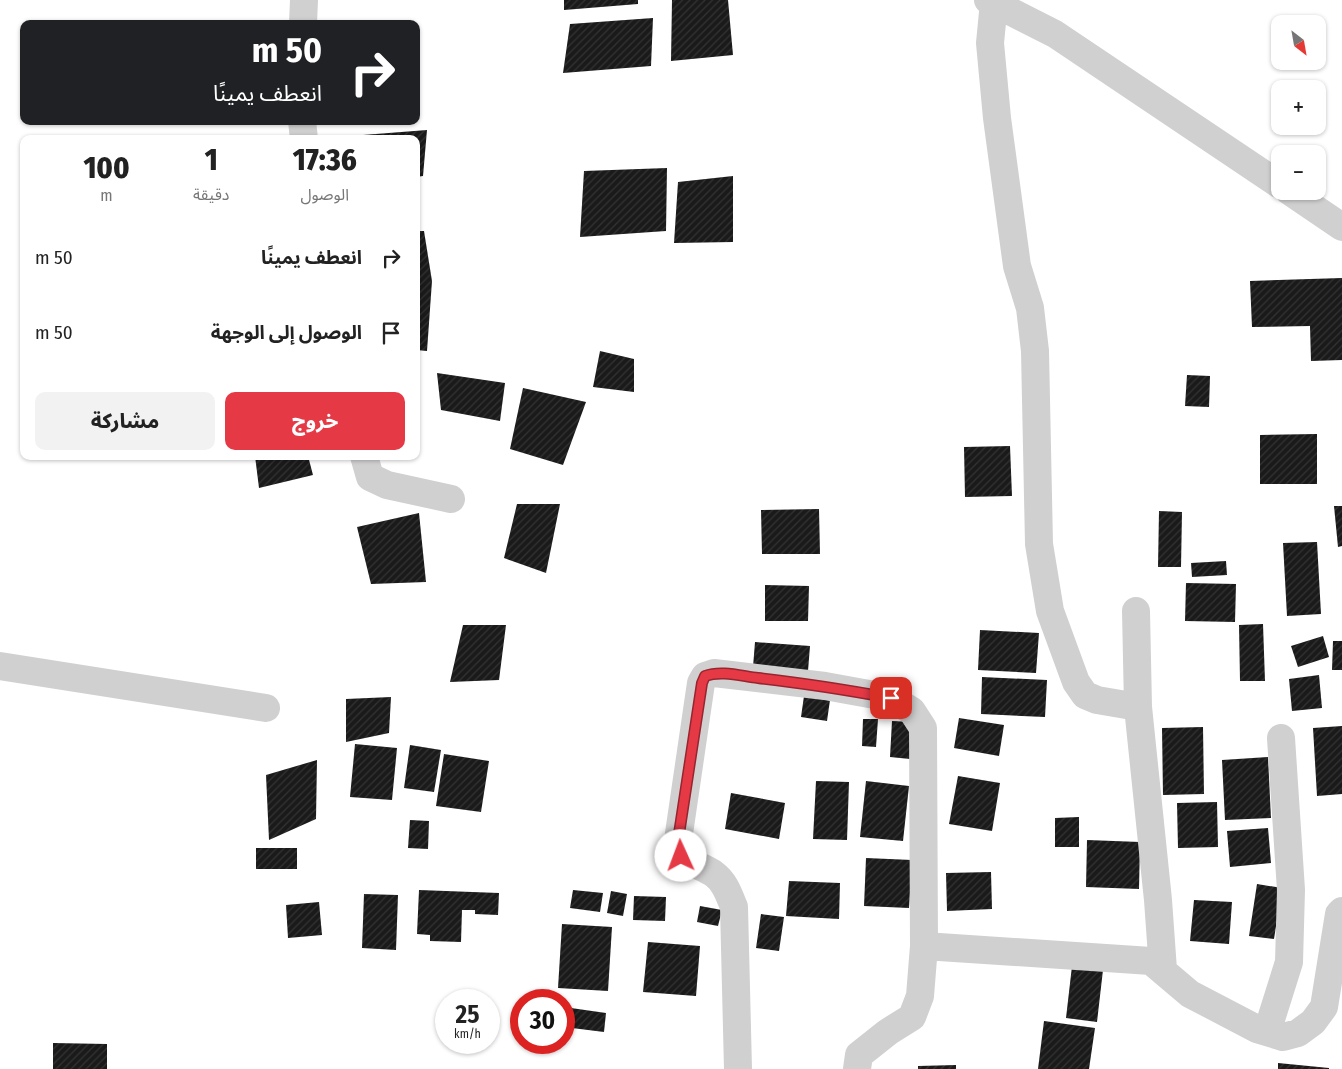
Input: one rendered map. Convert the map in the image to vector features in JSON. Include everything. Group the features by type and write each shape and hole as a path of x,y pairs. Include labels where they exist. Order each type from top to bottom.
{"street":[{"path":"303,20 304,0"},
{"path":"1138,707 1096,700 1085,695 1076,682 1050,611 1039,544 1035,351 1030,308 1018,266 997,118 990,43 991,1 1055,34 1271,179"},
{"path":"1302,200 1342,227"},
{"path":"365,460 370,477 387,485 451,499"},
{"path":"1136,611 1138,707 1164,970"},
{"path":"0,666 266,708"},
{"path":"738,1069 734,907 727,890 715,875 681,856 677,847 702,683 705,676 714,673 825,686 891,698 912,711 923,728 924,946 920,996 912,1017 888,1032 859,1055 857,1069"},
{"path":"1267,1032 1289,962 1291,890 1281,738"},
{"path":"924,946 1118,957 1151,961 1164,970 1190,994 1267,1032 1283,1037 1298,1033 1313,1022 1324,1007 1339,914 1342,911"}],"building":[{"path":"564,0 638,0 638,4 564,10"},
{"path":"672,0 728,0 733,55 671,61"},
{"path":"653,18 651,66 563,73 570,24"},
{"path":"427,130 423,176 420,176 420,135 363,135"},
{"path":"667,168 666,231 580,237 584,171"},
{"path":"733,176 733,242 674,243 678,182"},
{"path":"420,231 424,231 432,281 427,351 420,350"},
{"path":"1342,278 1342,360 1311,361 1310,326 1252,327 1250,281"},
{"path":"600,351 634,359 634,392 593,387"},
{"path":"437,373 505,383 500,421 441,410"},
{"path":"1187,375 1210,376 1209,407 1185,406"},
{"path":"523,388 586,402 563,465 510,449"},
{"path":"1317,434 1317,484 1260,484 1260,435"},
{"path":"1010,446 1012,496 965,497 964,447"},
{"path":"256,460 309,460 313,475 259,488"},
{"path":"517,504 560,504 546,573 504,558"},
{"path":"1334,506 1342,506 1342,546 1338,547"},
{"path":"819,509 820,554 762,554 761,510"},
{"path":"1159,511 1182,512 1181,567 1158,567"},
{"path":"419,513 426,582 371,584 357,527"},
{"path":"1317,542 1321,614 1287,616 1283,543"},
{"path":"1226,561 1227,575 1192,577 1191,563"},
{"path":"1186,583 1236,584 1235,622 1185,621"},
{"path":"765,585 809,586 808,621 765,621"},
{"path":"1263,624 1265,681 1240,681 1239,625"},
{"path":"463,625 506,625 499,680 450,682"},
{"path":"980,630 1039,633 1036,673 978,670"},
{"path":"1323,636 1329,657 1298,667 1291,646"},
{"path":"1333,641 1342,641 1342,670 1332,670"},
{"path":"755,642 810,646 808,671 753,667"},
{"path":"1319,675 1322,708 1292,711 1289,679"},
{"path":"982,677 1047,680 1045,717 981,714"},
{"path":"804,696 830,700 827,721 801,717"},
{"path":"391,697 389,733 346,742 346,699"},
{"path":"959,718 1004,725 999,756 954,748"},
{"path":"863,719 878,719 876,747 862,746"},
{"path":"892,721 913,722 910,759 890,757"},
{"path":"1342,726 1342,794 1317,796 1313,728"},
{"path":"1203,727 1204,794 1163,795 1162,728"},
{"path":"355,744 397,748 392,800 350,797"},
{"path":"410,745 441,750 434,792 404,788"},
{"path":"444,754 489,761 481,812 436,806"},
{"path":"1268,757 1271,818 1225,820 1222,760"},
{"path":"317,760 316,819 269,840 266,775"},
{"path":"958,776 1000,783 992,831 949,824"},
{"path":"816,781 849,782 847,840 813,839"},
{"path":"866,781 909,786 903,841 860,837"},
{"path":"731,793 785,803 779,839 725,829"},
{"path":"1217,802 1218,847 1178,848 1177,803"},
{"path":"1079,817 1079,847 1055,847 1055,818"},
{"path":"410,820 429,821 428,849 408,848"},
{"path":"1268,828 1271,863 1230,867 1227,831"},
{"path":"1087,840 1140,842 1139,889 1086,887"},
{"path":"256,848 297,848 297,869 256,869"},
{"path":"866,858 912,860 909,908 864,906"},
{"path":"991,872 992,909 947,911 946,873"},
{"path":"789,881 840,883 839,919 786,916"},
{"path":"1257,884 1282,888 1274,939 1249,936"},
{"path":"419,890 499,893 498,915 475,914 475,910 462,910 461,942 430,941 430,935 417,934"},
{"path":"573,890 603,893 600,912 570,908"},
{"path":"611,891 627,894 623,916 607,913"},
{"path":"364,894 398,895 396,950 362,948"},
{"path":"634,896 666,897 665,921 633,920"},
{"path":"1194,900 1232,902 1229,944 1190,941"},
{"path":"319,902 322,935 288,938 286,905"},
{"path":"700,906 722,910 718,926 697,922"},
{"path":"761,914 784,917 779,951 756,948"},
{"path":"562,924 612,927 608,991 558,988"},
{"path":"648,942 700,946 696,996 643,992"},
{"path":"1072,966 1103,970 1097,1022 1066,1018"},
{"path":"575,1009 606,1013 604,1032 575,1028"},
{"path":"1044,1021 1095,1028 1089,1069 1038,1069"},
{"path":"53,1043 107,1044 107,1069 53,1069"},
{"path":"1278,1063 1329,1068 1329,1069 1278,1069"},
{"path":"956,1065 956,1069 918,1069 918,1066"}],"route":[{"path":"681,856 677,847 702,683 705,676 714,673 733,675 825,686 891,698"}]}
